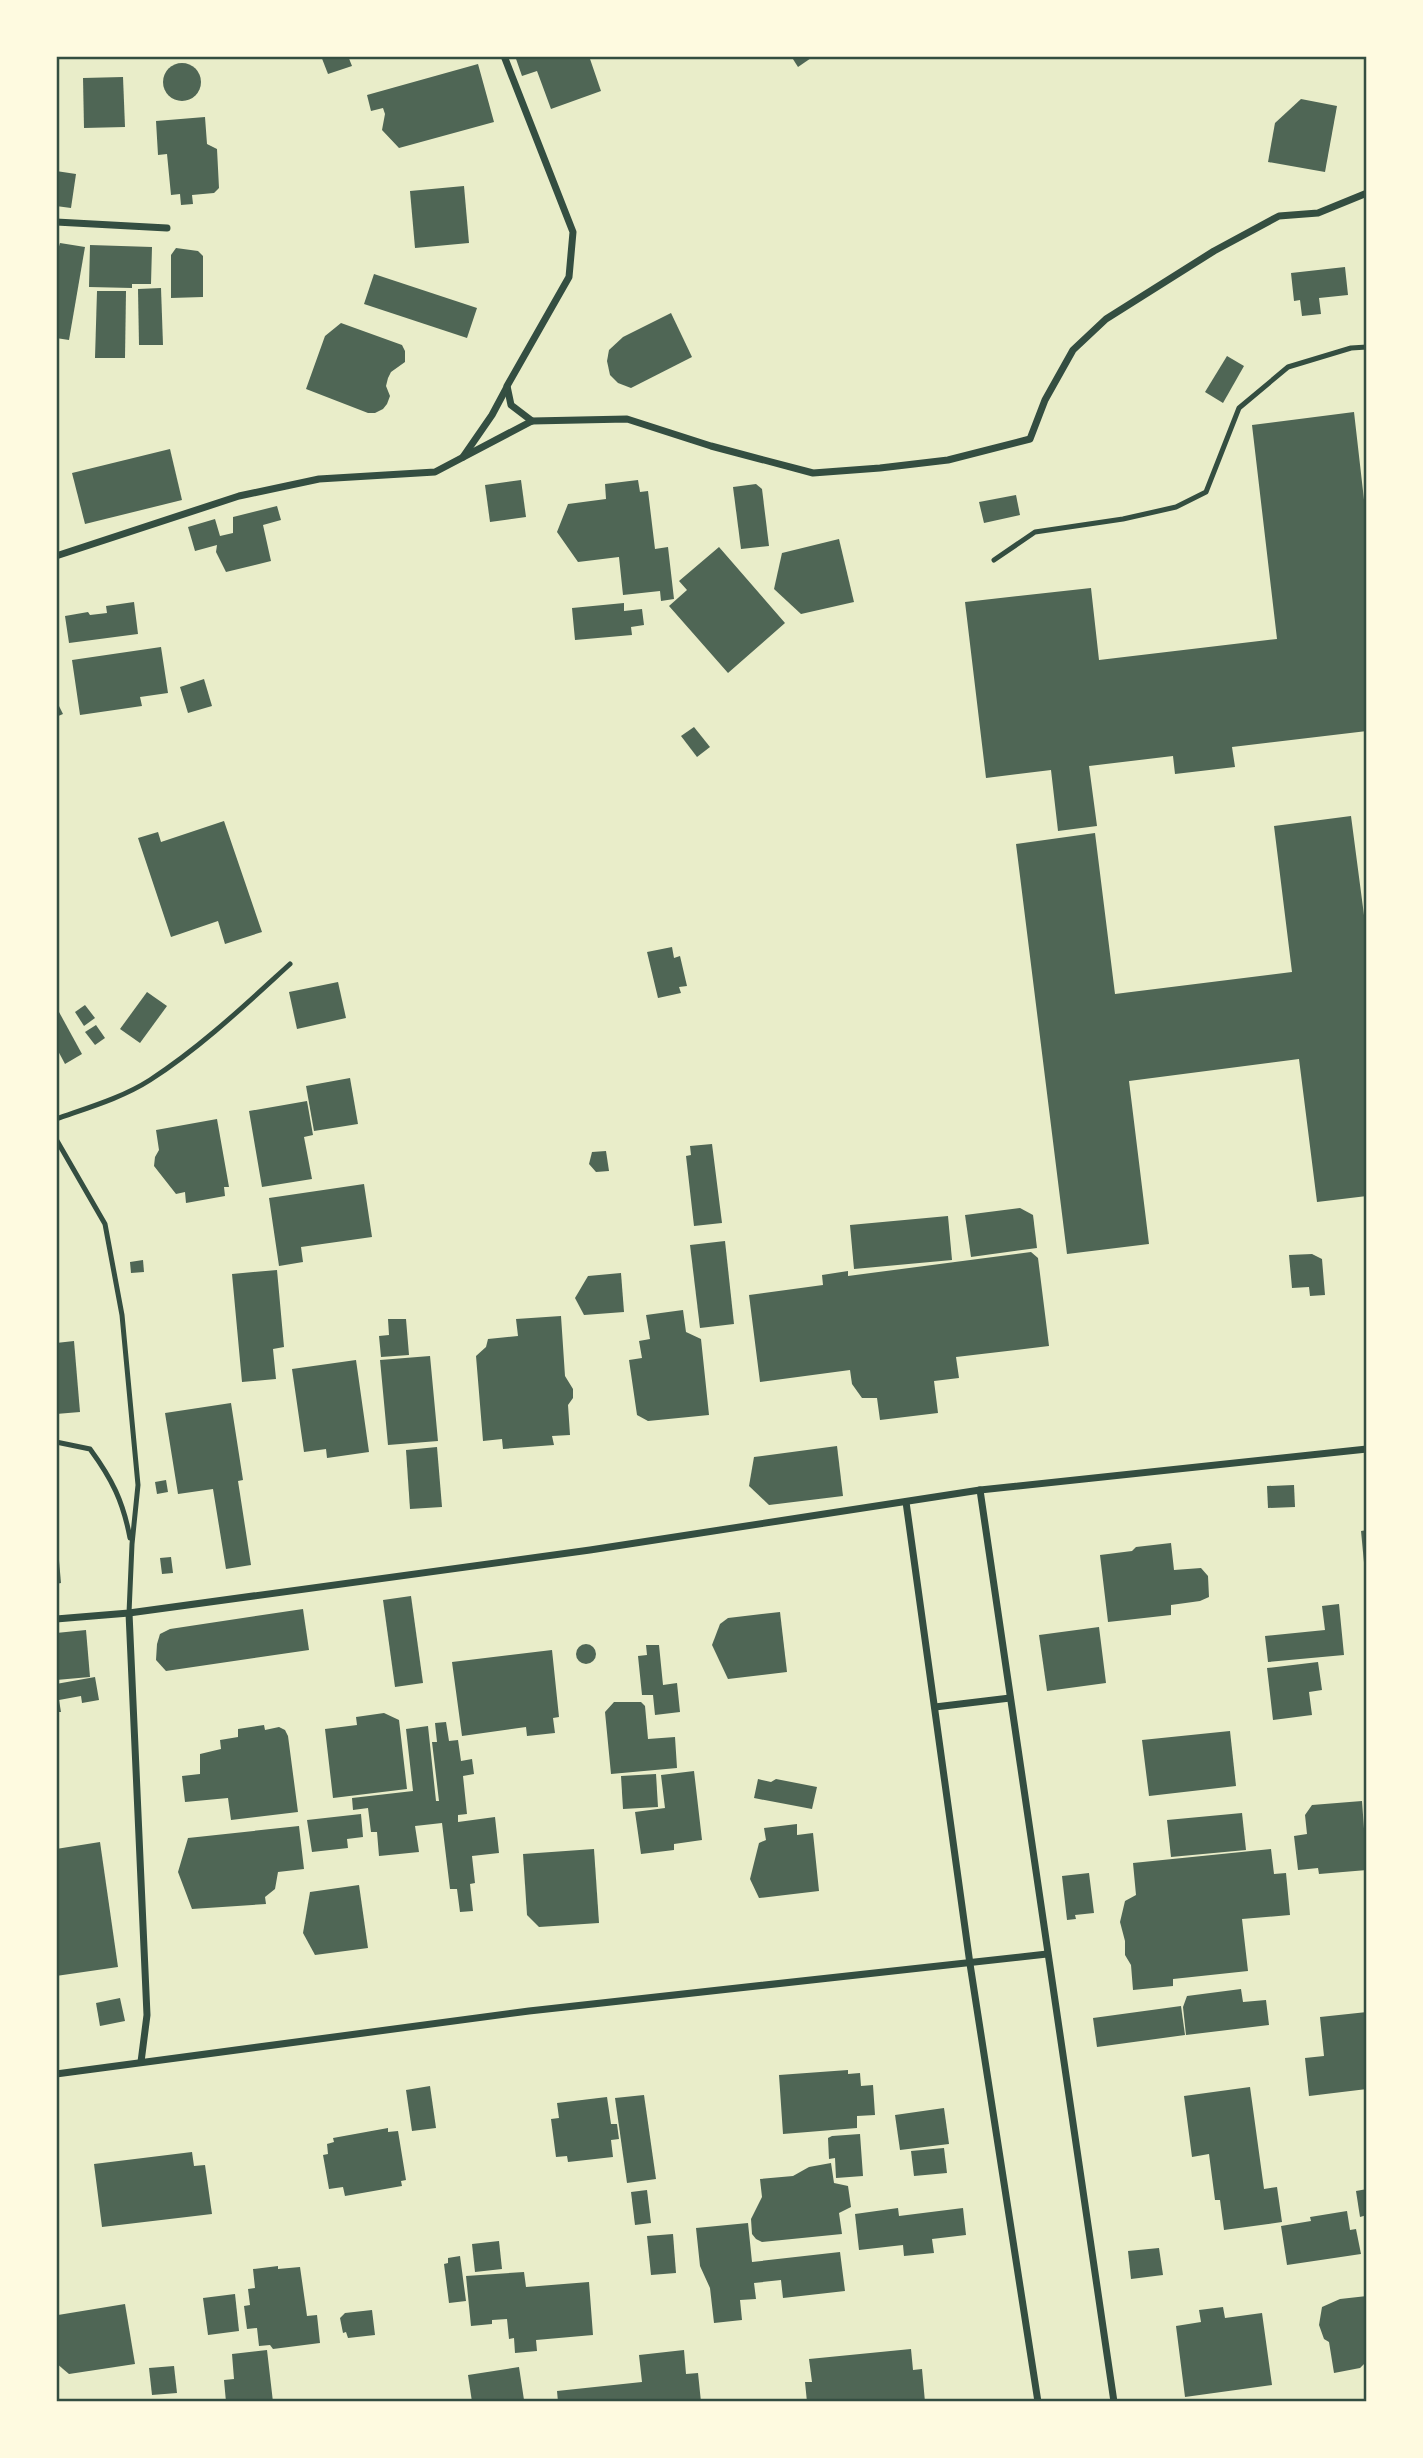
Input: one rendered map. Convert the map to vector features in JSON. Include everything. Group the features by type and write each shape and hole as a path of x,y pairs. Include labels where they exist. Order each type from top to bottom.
{"street":[{"path":"463,458 492,415 569,277 573,232 504,56"},
{"path":"56,556 239,496 319,479 435,472 532,421 627,419 711,446 813,473 948,460 1030,439 1045,400 1073,350 1106,319 1214,251 1279,216 1318,213 1367,193"},
{"path":"56,222 167,228"},
{"path":"507,386 511,405 532,421"},
{"path":"56,1619 129,1613 590,1550 980,1490 1367,1449"},
{"path":"980,1490 1114,2402"},
{"path":"906,1502 971,1964 1038,2402"},
{"path":"129,1613 147,2015 141,2062"},
{"path":"935,1707 1010,1698"},
{"path":"56,2074 529,2011 1047,1954"}],"lane":[{"path":"994,560 1034,532 1123,519 1176,507 1206,492 1239,408 1288,367 1351,348 1367,347"},
{"path":"56,1119 106,1101 148,1081 209,1037 290,964"},
{"path":"56,1139 105,1224 122,1315 138,1485 129,1613"},
{"path":"56,1442 90,1449 110,1477 124,1508 132,1544"}],"building":[{"path":"321,56 348,56 352,66 328,74"},
{"path":"515,56 589,56 601,91 551,109 537,71 522,76"},
{"path":"791,56 814,56 798,67"},
{"path":"182,63 196,68 201,82 196,96 182,101 168,96 163,82 168,68"},
{"path":"478,64 494,122 399,148 382,130 385,114 383,108 371,111 367,95"},
{"path":"123,77 125,127 84,128 83,78"},
{"path":"1301,99 1337,106 1325,172 1268,162 1275,123"},
{"path":"205,117 207,144 217,149 219,188 214,193 192,195 193,204 181,205 180,194 171,195 167,154 158,155 156,121"},
{"path":"56,171 76,174 71,208 56,206"},
{"path":"464,186 469,243 415,248 410,191"},
{"path":"60,243 85,247 69,340 56,338 56,257"},
{"path":"90,245 152,247 151,284 132,284 132,288 89,287"},
{"path":"176,248 198,251 203,256 203,297 171,298 171,255"},
{"path":"1345,267 1348,295 1319,298 1321,314 1302,316 1300,300 1294,301 1291,273"},
{"path":"374,274 477,308 467,338 364,304"},
{"path":"161,288 163,345 139,345 138,289"},
{"path":"97,291 126,291 125,358 95,358"},
{"path":"671,313 692,357 631,388 618,383 610,375 607,361 609,350 623,337"},
{"path":"341,323 402,345 405,351 405,362 391,372 388,378 386,386 390,396 387,404 375,413 368,413 306,389 325,336"},
{"path":"1227,356 1244,366 1223,403 1205,392"},
{"path":"1354,412 1367,526 1367,731 1232,747 1235,767 1175,774 1173,756 1089,766 1097,826 1058,831 1051,770 986,778 965,602 1091,588 1099,660 1277,639 1252,425"},
{"path":"170,449 182,500 85,524 72,473"},
{"path":"521,480 526,517 490,522 485,485"},
{"path":"638,480 640,492 648,491 655,549 668,547 674,599 661,601 660,591 623,595 619,557 578,562 557,532 568,504 606,499 605,484"},
{"path":"756,484 762,489 769,546 741,549 733,487"},
{"path":"1016,495 1020,515 984,523 979,502"},
{"path":"277,506 281,520 263,525 271,561 226,572 216,552 217,545 195,551 188,527 215,519 220,536 233,533 233,517"},
{"path":"839,539 854,602 801,614 774,589 782,553"},
{"path":"719,547 785,623 728,673 669,606 687,590 679,581"},
{"path":"134,602 138,634 69,643 65,616 88,612 90,615 107,613 106,606"},
{"path":"624,603 624,611 642,609 644,625 631,627 632,635 575,640 572,608"},
{"path":"161,647 168,693 140,697 142,706 80,715 72,660"},
{"path":"204,679 212,706 188,713 180,687"},
{"path":"56,700 63,714 56,717"},
{"path":"694,727 710,747 697,757 681,736"},
{"path":"1351,816 1367,938 1367,1196 1317,1202 1299,1059 1129,1081 1149,1244 1067,1254 1016,844 1095,833 1115,994 1292,972 1274,826"},
{"path":"224,821 262,932 225,944 218,921 171,937 138,838 158,832 161,842"},
{"path":"672,947 674,958 680,956 687,986 679,987 681,993 658,998 647,952"},
{"path":"338,982 346,1018 297,1029 289,992"},
{"path":"147,992 167,1006 140,1043 120,1029"},
{"path":"85,1005 95,1018 84,1026 75,1012"},
{"path":"59,1012 82,1054 65,1064 56,1047 56,1014"},
{"path":"96,1025 105,1038 95,1045 85,1032"},
{"path":"350,1078 358,1124 314,1131 306,1086"},
{"path":"307,1101 313,1135 304,1137 312,1179 262,1187 249,1111"},
{"path":"217,1119 229,1187 224,1187 225,1196 186,1203 185,1192 176,1194 154,1166 159,1150 156,1130"},
{"path":"712,1144 722,1223 694,1226 686,1156 691,1155 690,1146"},
{"path":"606,1151 609,1171 596,1172 589,1164 592,1152"},
{"path":"364,1184 372,1237 301,1247 303,1262 279,1266 269,1198"},
{"path":"1020,1208 1033,1215 1037,1248 971,1257 965,1215"},
{"path":"948,1216 952,1260 854,1269 850,1225"},
{"path":"725,1241 734,1324 700,1328 690,1245"},
{"path":"1031,1252 1038,1258 1049,1346 956,1357 959,1378 934,1381 938,1413 880,1420 877,1398 862,1398 852,1384 850,1370 760,1382 749,1295 823,1285 822,1275 848,1271 848,1276"},
{"path":"1312,1254 1322,1259 1325,1295 1310,1296 1309,1287 1292,1288 1289,1255"},
{"path":"143,1260 144,1272 131,1273 130,1262"},
{"path":"277,1270 284,1347 273,1349 276,1379 242,1382 232,1274"},
{"path":"621,1273 624,1312 584,1315 575,1298 588,1276"},
{"path":"683,1310 686,1332 701,1339 709,1415 648,1421 637,1415 629,1360 642,1358 639,1341 650,1339 646,1315"},
{"path":"561,1316 565,1376 573,1389 573,1398 568,1405 570,1435 552,1436 554,1445 503,1449 502,1439 483,1441 476,1356 486,1347 488,1339 518,1336 516,1319"},
{"path":"388,1319 406,1319 409,1355 381,1357 379,1336 389,1335"},
{"path":"74,1341 80,1412 56,1414 56,1343"},
{"path":"430,1356 438,1441 388,1445 380,1360"},
{"path":"356,1360 369,1452 327,1458 326,1449 304,1452 292,1369"},
{"path":"231,1403 243,1480 238,1481 251,1565 226,1569 213,1489 178,1494 165,1413"},
{"path":"837,1446 843,1496 769,1505 749,1486 754,1457"},
{"path":"437,1447 442,1507 410,1509 406,1450"},
{"path":"166,1480 168,1492 157,1494 155,1482"},
{"path":"1294,1485 1295,1507 1268,1508 1267,1486"},
{"path":"1367,1530 1367,1572 1365,1573 1361,1531"},
{"path":"1171,1543 1174,1570 1201,1568 1208,1576 1209,1597 1171,1605 1171,1615 1108,1622 1100,1555"},
{"path":"56,1549 61,1583 56,1584"},
{"path":"171,1557 173,1573 162,1574 160,1558"},
{"path":"411,1596 423,1683 395,1687 383,1600"},
{"path":"1339,1604 1344,1655 1268,1662 1265,1636 1325,1630 1322,1606"},
{"path":"303,1609 309,1650 166,1671 156,1660 160,1634 170,1629"},
{"path":"780,1612 787,1672 728,1679 712,1645 720,1624 728,1618"},
{"path":"1099,1627 1106,1683 1047,1691 1039,1635"},
{"path":"86,1630 90,1677 56,1680 56,1633"},
{"path":"586,1644 593,1647 596,1654 593,1661 586,1664 579,1661 576,1654 579,1647"},
{"path":"646,1645 659,1645 663,1685 677,1683 680,1712 655,1715 653,1695 642,1695 638,1656 647,1655"},
{"path":"552,1650 559,1717 553,1718 555,1733 527,1736 526,1727 462,1736 452,1662"},
{"path":"1318,1662 1322,1690 1309,1692 1312,1715 1273,1720 1267,1668"},
{"path":"95,1677 99,1700 82,1703 81,1696 59,1700 61,1712 56,1712 56,1684"},
{"path":"614,1702 641,1702 645,1706 648,1739 675,1737 677,1768 611,1774 605,1712"},
{"path":"384,1713 399,1720 407,1789 333,1798 325,1729 357,1725 356,1717"},
{"path":"446,1722 449,1741 458,1740 461,1761 472,1759 474,1774 463,1776 467,1814 458,1815 458,1822 495,1817 499,1853 472,1856 475,1883 470,1884 473,1911 460,1912 457,1889 450,1889 442,1823 415,1826 419,1852 379,1856 377,1832 371,1832 368,1808 353,1810 352,1798 413,1791 406,1729 428,1726 436,1801 439,1801 432,1742 437,1742 435,1723"},
{"path":"264,1725 265,1730 279,1727 285,1730 288,1736 298,1812 231,1820 228,1798 185,1802 182,1776 200,1774 200,1754 221,1749 220,1740 238,1737 238,1729"},
{"path":"1230,1731 1236,1786 1149,1796 1142,1740"},
{"path":"694,1771 702,1840 674,1844 674,1850 641,1854 635,1812 665,1808 661,1775"},
{"path":"656,1774 658,1807 623,1809 621,1776"},
{"path":"758,1779 771,1782 776,1779 817,1787 812,1809 754,1798"},
{"path":"1362,1801 1367,1870 1319,1874 1318,1868 1298,1870 1294,1836 1307,1834 1305,1815 1312,1805"},
{"path":"1242,1813 1246,1850 1171,1857 1167,1820"},
{"path":"361,1814 363,1837 347,1839 348,1848 312,1852 307,1820"},
{"path":"797,1824 797,1835 813,1833 819,1891 759,1898 750,1879 759,1843 766,1840 764,1828"},
{"path":"299,1826 304,1869 278,1872 275,1889 265,1897 266,1904 192,1909 178,1872 188,1838"},
{"path":"100,1842 118,1967 56,1976 56,1849"},
{"path":"594,1849 599,1923 539,1927 527,1915 523,1854"},
{"path":"1271,1849 1274,1874 1286,1873 1290,1915 1242,1919 1248,1971 1173,1979 1173,1986 1133,1990 1131,1965 1125,1955 1120,1922 1125,1901 1136,1895 1133,1863"},
{"path":"1089,1873 1094,1913 1075,1915 1076,1919 1067,1920 1062,1876"},
{"path":"359,1885 368,1948 315,1955 303,1933 310,1892"},
{"path":"1241,1989 1243,2002 1266,2000 1269,2025 1186,2035 1183,2007 1187,1996"},
{"path":"120,1998 125,2021 100,2026 96,2003"},
{"path":"1181,2006 1185,2035 1097,2047 1093,2018"},
{"path":"1367,2012 1367,2089 1309,2096 1305,2058 1324,2056 1320,2017"},
{"path":"848,2070 848,2074 860,2073 861,2086 873,2085 875,2115 857,2116 857,2128 783,2134 779,2075"},
{"path":"430,2086 436,2128 412,2131 406,2090"},
{"path":"1250,2087 1264,2189 1277,2187 1282,2222 1224,2230 1220,2200 1215,2200 1209,2154 1192,2157 1184,2096"},
{"path":"644,2095 656,2179 627,2183 615,2098"},
{"path":"607,2097 611,2124 617,2124 619,2139 611,2140 613,2157 568,2162 567,2156 556,2157 551,2119 559,2118 557,2103"},
{"path":"944,2108 949,2144 900,2150 895,2115"},
{"path":"388,2128 388,2132 398,2131 406,2180 401,2181 402,2186 345,2196 343,2187 329,2189 323,2155 328,2154 327,2144 334,2142 333,2138"},
{"path":"860,2134 863,2176 836,2178 835,2158 829,2159 828,2138"},
{"path":"944,2148 947,2173 914,2176 911,2151"},
{"path":"192,2152 194,2166 205,2165 212,2214 102,2227 94,2164"},
{"path":"831,2163 834,2183 848,2186 851,2207 839,2213 842,2234 762,2242 756,2239 752,2234 751,2219 762,2197 760,2179 793,2176 809,2167"},
{"path":"1367,2189 1367,2215 1360,2217 1356,2191"},
{"path":"647,2190 651,2223 635,2225 631,2192"},
{"path":"898,2208 899,2216 963,2208 966,2235 932,2239 934,2253 904,2256 903,2245 859,2250 855,2214"},
{"path":"1347,2211 1350,2230 1356,2229 1361,2254 1287,2265 1281,2226 1311,2221 1310,2217"},
{"path":"748,2223 752,2262 840,2252 845,2291 783,2298 781,2280 754,2283 756,2299 740,2300 742,2320 714,2323 710,2288 700,2266 696,2228"},
{"path":"673,2234 676,2273 651,2275 647,2236"},
{"path":"499,2241 502,2269 475,2272 472,2244"},
{"path":"1159,2248 1163,2275 1131,2279 1128,2251"},
{"path":"460,2256 466,2301 449,2303 444,2264 448,2263 448,2258"},
{"path":"278,2266 278,2269 300,2267 307,2316 317,2315 320,2343 273,2349 270,2345 259,2346 257,2328 247,2329 244,2306 250,2305 248,2289 255,2288 253,2269"},
{"path":"524,2272 526,2287 589,2282 593,2335 536,2340 537,2351 515,2353 514,2338 509,2339 507,2319 471,2326 466,2276"},
{"path":"235,2294 239,2331 208,2335 203,2298"},
{"path":"1367,2296 1367,2361 1360,2368 1334,2373 1329,2342 1324,2339 1319,2325 1322,2307 1340,2299"},
{"path":"125,2304 135,2364 69,2374 56,2363 58,2315"},
{"path":"1223,2307 1225,2318 1262,2313 1272,2385 1185,2397 1176,2326 1201,2322 1199,2310"},
{"path":"372,2310 375,2335 348,2338 346,2332 343,2333 340,2318 345,2313"},
{"path":"911,2349 913,2370 922,2369 925,2402 807,2402 805,2382 812,2382 809,2359"},
{"path":"267,2350 273,2402 226,2402 224,2380 234,2379 232,2354"},
{"path":"684,2350 686,2374 698,2373 701,2402 558,2402 557,2391 642,2382 639,2355"},
{"path":"174,2366 177,2393 152,2395 149,2368"},
{"path":"519,2367 524,2400 472,2402 468,2375"}]}
